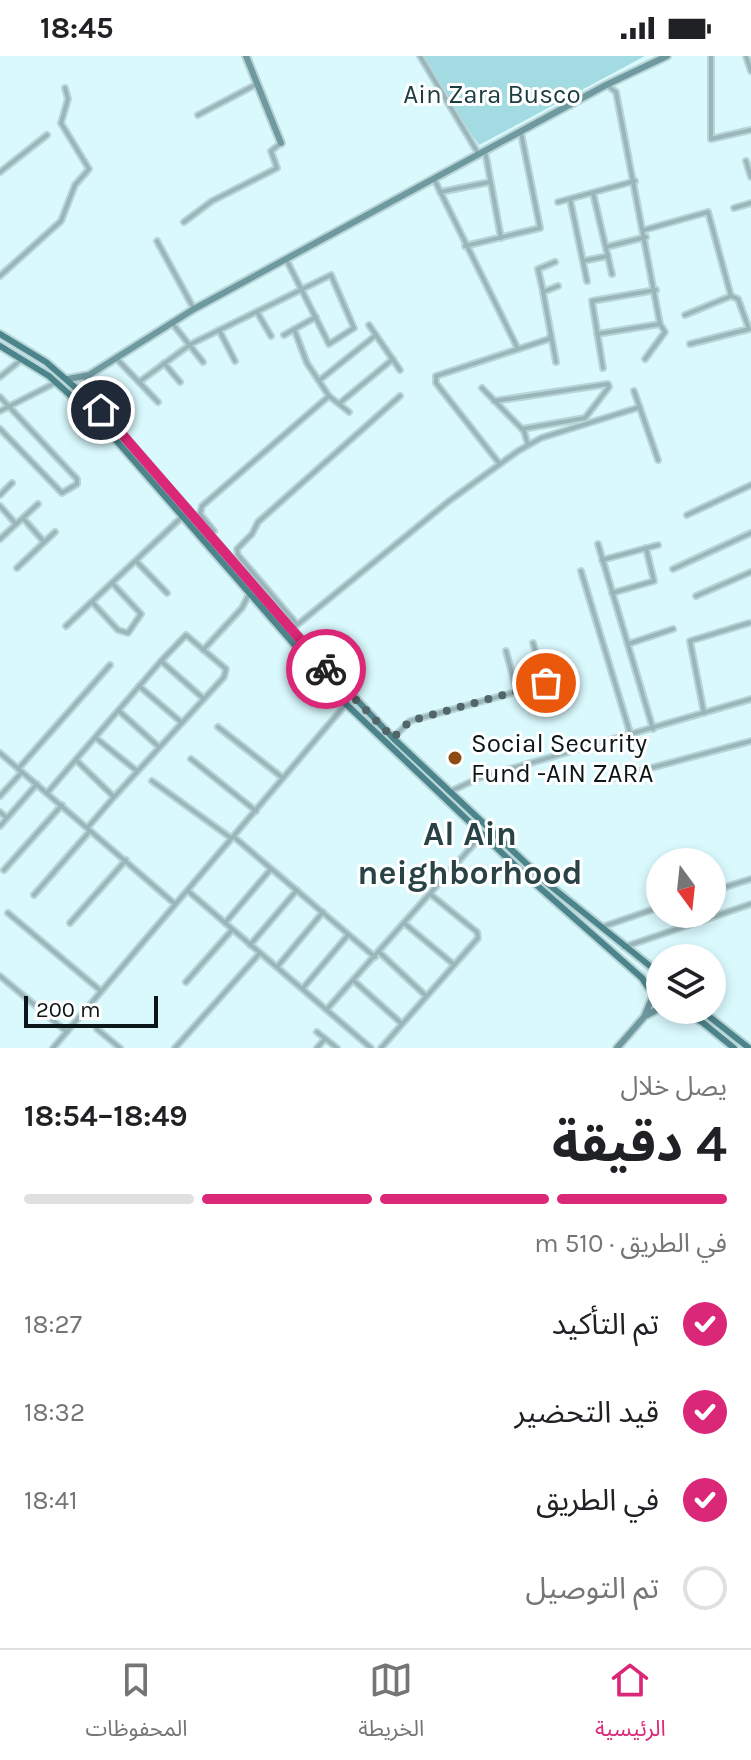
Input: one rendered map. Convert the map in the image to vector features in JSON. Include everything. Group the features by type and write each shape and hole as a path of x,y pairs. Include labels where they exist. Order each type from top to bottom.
{"main road":[{"path":"246,56 281,143"},
{"path":"68,379 89,375 194,309 606,85 667,56"},
{"path":"0,334 87,395 393,738 600,929 646,965"},
{"path":"0,346 58,382 102,424 346,704 482,835 646,985"},
{"path":"87,395 85,385 89,375"},
{"path":"642,978 646,976"},
{"path":"617,1048 646,1012"},
{"path":"701,1024 734,1048"},
{"path":"719,1024 749,1048"}],"street":[{"path":"420,56 482,153 501,238"},
{"path":"711,56 711,139 751,130"},
{"path":"746,56 751,71"},
{"path":"198,115 259,83"},
{"path":"606,85 616,92 646,237 660,324 665,332 645,359"},
{"path":"0,276 61,221 75,185 89,169 61,123 68,99 65,88"},
{"path":"465,246 536,231 541,224 521,133"},
{"path":"0,172 47,135"},
{"path":"184,222 212,201 277,168 271,151 281,143"},
{"path":"746,161 751,177"},
{"path":"434,179 517,347"},
{"path":"558,202 635,181"},
{"path":"440,192 490,182"},
{"path":"593,193 612,274"},
{"path":"570,199 587,281"},
{"path":"734,208 751,203"},
{"path":"644,230 708,212 731,296"},
{"path":"606,247 646,237"},
{"path":"157,241 194,309"},
{"path":"583,261 608,256"},
{"path":"139,382 191,344 302,290 331,275 354,328 329,344 316,317 302,290 286,259"},
{"path":"555,262 538,269 556,362"},
{"path":"543,292 558,286"},
{"path":"603,368 592,301 656,290"},
{"path":"685,315 731,296 738,299 748,331 690,344"},
{"path":"257,312 271,336"},
{"path":"284,335 316,317"},
{"path":"172,323 203,362"},
{"path":"597,334 660,324"},
{"path":"369,325 400,370"},
{"path":"294,329 304,359 321,379 329,396 341,402 349,412"},
{"path":"219,330 235,361"},
{"path":"499,463 436,378 446,370 549,339 551,334"},
{"path":"321,379 376,335"},
{"path":"116,358 158,402"},
{"path":"0,377 23,359"},
{"path":"341,402 393,359"},
{"path":"164,363 180,382"},
{"path":"0,411 58,382"},
{"path":"494,401 608,384 609,387 585,418 522,429"},
{"path":"482,388 522,429 528,445"},
{"path":"634,391 658,460"},
{"path":"214,531 200,514 201,507 329,396"},
{"path":"400,396 258,522 252,534 237,549 238,555 294,626 499,463 528,445 640,407"},
{"path":"0,397 77,479 77,484 62,493 0,429"},
{"path":"0,495 12,483"},
{"path":"687,515 751,485"},
{"path":"0,539 38,504"},
{"path":"0,506 16,524"},
{"path":"66,626 183,515"},
{"path":"23,518 44,542"},
{"path":"17,568 55,532"},
{"path":"673,569 751,533"},
{"path":"598,544 653,729"},
{"path":"602,560 658,545"},
{"path":"612,593 654,581 646,548"},
{"path":"136,561 167,593"},
{"path":"581,571 631,736"},
{"path":"696,596 751,572"},
{"path":"92,602 118,630 128,633 141,614 113,583"},
{"path":"203,650 242,608 250,592"},
{"path":"242,608 256,600"},
{"path":"704,713 690,641 749,623"},
{"path":"628,644 673,629"},
{"path":"34,895 114,797 227,671 186,635 47,793"},
{"path":"393,738 410,721 546,683 533,643"},
{"path":"506,651 517,692"},
{"path":"161,661 204,699"},
{"path":"0,796 110,665"},
{"path":"139,686 181,722"},
{"path":"449,792 464,782 751,699"},
{"path":"53,1048 346,704"},
{"path":"119,711 159,747"},
{"path":"218,727 283,778"},
{"path":"96,738 137,771"},
{"path":"610,779 751,741"},
{"path":"0,753 175,904"},
{"path":"191,759 256,811"},
{"path":"76,760 114,797"},
{"path":"152,781 233,838 425,995"},
{"path":"0,826 37,784"},
{"path":"4,870 62,805"},
{"path":"0,812 7,818"},
{"path":"327,1009 482,835"},
{"path":"70,923 126,860"},
{"path":"225,923 271,869"},
{"path":"726,887 751,879"},
{"path":"250,945 297,890"},
{"path":"188,891 371,1048"},
{"path":"381,1048 478,934 430,894"},
{"path":"623,947 751,904"},
{"path":"277,967 323,912"},
{"path":"600,929 646,912"},
{"path":"8,913 101,991"},
{"path":"404,923 452,963"},
{"path":"186,982 232,930"},
{"path":"303,988 348,934"},
{"path":"175,1048 260,953"},
{"path":"0,976 67,1032"},
{"path":"353,980 401,1023"},
{"path":"97,1029 120,1048"},
{"path":"317,1032 337,1048"},
{"path":"317,1048 325,1039"}],"green space":[{"name":"Ain Zara Busco","path":"418,56 645,56 479,145"}],"way so far":[{"path":"326,669 393,738 410,721 546,683"}],"place":[{"name":"Social Security Fund -AIN ZARA","path":"455,758"}],"district":[{"name":"Al Ain neighborhood","path":"470,854"}],"route":[{"path":"101,410 326,669"}]}
